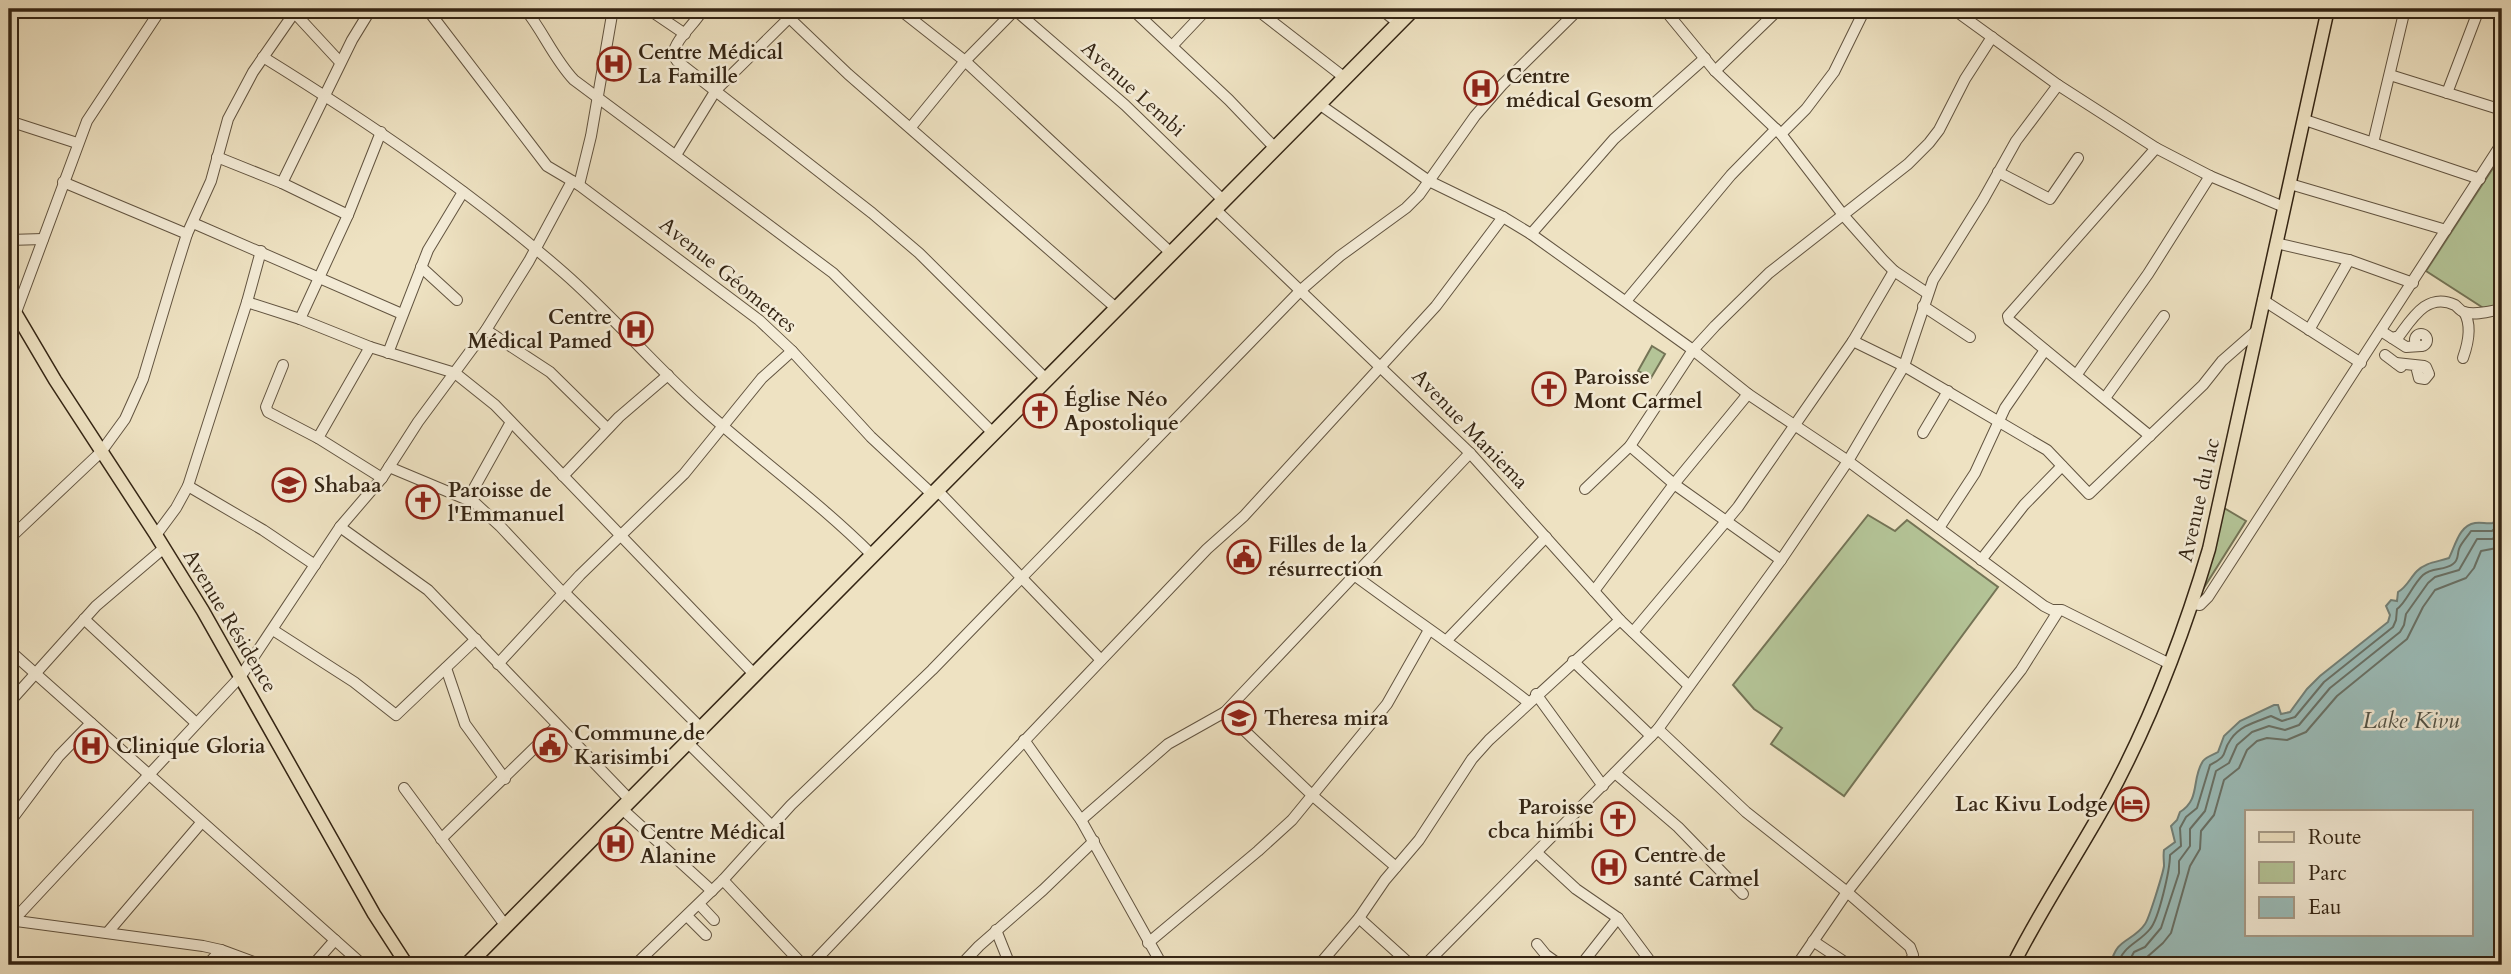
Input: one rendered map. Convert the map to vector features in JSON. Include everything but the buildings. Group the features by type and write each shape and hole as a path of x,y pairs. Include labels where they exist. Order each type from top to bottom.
{"highway":[{"path":"467,965 1413,9"}],"main road":[{"name":"Avenue du lac","path":"2013,965 2107,801 2170,664 2193,604 2209,549 2328,9"},
{"name":"Avenue Résidence","path":"9,302 241,676 374,914 407,965"}],"street":[{"path":"9,327 77,143 99,100 161,9"},
{"path":"282,183 326,97 340,62 371,9"},
{"name":"Avenue Géometres","path":"427,9 547,166 576,183 759,320 792,351 847,413 935,492 1021,576 1101,660"},
{"path":"525,9 564,69 597,99 833,273 992,432"},
{"path":"10,922 241,676 340,527 382,478 418,422 486,330 576,183 597,99 613,9"},
{"path":"637,9 654,13 685,34"},
{"path":"703,9 696,22 676,44 673,55 919,253 1046,379"},
{"path":"899,9 965,61 1171,253"},
{"path":"1132,9 1173,45 1275,148"},
{"path":"1173,45 1207,9"},
{"path":"1256,9 1345,78"},
{"path":"1381,9 1398,23"},
{"path":"635,965 723,880 771,825 932,670 1301,290 1340,256 1406,208 1493,95 1579,9"},
{"path":"1715,71 1779,9"},
{"path":"1626,301 1731,175 1806,109 1834,72 1865,9"},
{"path":"1953,9 2059,85 2156,148 2210,176 2284,207"},
{"path":"1965,19 1970,9"},
{"path":"2373,143 2405,9"},
{"path":"2447,93 2479,9"},
{"path":"911,127 965,61 1020,10"},
{"name":"Avenue Lembi","path":"1020,10 1125,105 1219,204"},
{"path":"1668,10 1715,71 1778,132 1844,216 1894,271 1927,293"},
{"path":"9,539 101,452 125,419 136,397 187,234 211,181 228,119 292,11 340,62"},
{"path":"676,155 716,90 787,13 848,74 1116,308"},
{"path":"1586,489 1630,446 1693,350 1769,273 1908,164 1929,143 1992,37"},
{"path":"263,57 381,132 536,250 592,299 724,428 801,490 872,555"},
{"path":"1531,234 1614,139 1705,58"},
{"path":"2389,75 2502,110"},
{"path":"1424,965 1655,732 1781,560 1848,461 1904,366 1933,280 2016,141 2059,85"},
{"path":"1319,104 1429,181 1503,217 1531,234 1693,350 1748,394 1848,461 2044,606 2059,610 2170,664"},
{"path":"2305,120 2480,178"},
{"path":"9,121 77,143"},
{"path":"300,319 348,215 381,132"},
{"path":"2193,604 2200,604 2208,597 2361,363 2378,350 2381,331 2502,143"},
{"path":"2150,436 2009,320 2009,313 2156,148"},
{"path":"217,157 282,183 348,215"},
{"path":"1998,172 2050,198 2078,158"},
{"path":"2077,374 2148,274 2210,176"},
{"path":"63,182 187,234"},
{"path":"2290,184 2446,230"},
{"path":"388,353 421,267 439,230 463,192"},
{"name":"Avenue Maniema","path":"1219,204 1301,290 1470,453 1620,620 1688,685"},
{"path":"811,965 1207,550 1244,516 1382,367 1445,297 1503,217"},
{"path":"192,223 402,314"},
{"path":"9,240 43,239"},
{"path":"2276,243 2349,260 2413,282"},
{"path":"156,535 188,486 261,251"},
{"path":"2309,330 2349,260"},
{"path":"421,267 457,300"},
{"path":"1633,632 1726,522 1796,427 1853,341 1894,271"},
{"path":"2263,300 2361,363"},
{"path":"247,302 388,353 454,373 483,394 754,674"},
{"path":"2395,337 2417,312 2429,303 2455,305 2468,319 2467,347 2463,358"},
{"path":"1923,306 1969,337"},
{"path":"2464,312 2502,309"},
{"path":"2105,398 2164,316"},
{"path":"486,330 550,372 607,428"},
{"path":"2381,331 2395,337 2406,347 2421,346 2427,339 2423,334 2395,337"},
{"path":"1853,341 1904,366 2047,450 2089,494 2203,385 2222,361 2255,332"},
{"path":"318,438 370,346"},
{"path":"1939,528 1975,473 1998,419 2045,349"},
{"path":"2378,350 2396,363 2419,378 2417,370 2422,366 2396,363"},
{"path":"498,664 563,592 684,474 762,378 792,351"},
{"path":"283,365 269,398 267,410 382,478"},
{"path":"563,475 607,428 668,375"},
{"path":"1923,433 1948,391"},
{"path":"1594,591 1674,484 1748,394"},
{"path":"468,499 511,422"},
{"path":"1630,446 1674,484 1781,560"},
{"path":"1081,820 1168,744 1225,712 1470,453"},
{"path":"1982,560 2024,505 2062,466"},
{"path":"389,467 468,499 500,526 701,728"},
{"path":"188,486 263,530 315,565"},
{"path":"340,527 423,587 476,639 626,804 712,891"},
{"path":"1446,641 1546,537"},
{"path":"9,703 84,619 164,548"},
{"path":"1354,575 1429,631 1484,667 1528,702"},
{"path":"1797,965 1847,892 2021,670 2059,610"},
{"path":"84,619 195,723"},
{"path":"1319,965 1419,840 1472,759 1536,694 1620,620"},
{"path":"273,630 354,682 396,715 476,639"},
{"path":"1148,943 1279,833 1387,704 1429,631"},
{"path":"9,650 36,671 201,823 363,965"},
{"path":"1573,661 1746,812 1847,892 1910,947 1913,955 1910,963"},
{"path":"446,668 465,724 505,779"},
{"path":"1536,694 1603,786"},
{"path":"1225,712 1312,796 1396,867"},
{"path":"9,823 59,757 91,723"},
{"path":"441,839 557,726"},
{"path":"1024,740 1094,841 1162,965"},
{"path":"687,742 771,825"},
{"path":"1615,773 1678,827 1742,894"},
{"path":"404,788 505,925"},
{"path":"108,932 201,823"},
{"path":"961,965 1094,841"},
{"path":"1537,853 1577,889 1618,918 1653,965"},
{"path":"723,880 803,965"},
{"path":"699,904 714,920"},
{"path":"687,916 706,936"},
{"path":"1359,918 1411,965"},
{"path":"1581,965 1618,918"},
{"path":"10,922 108,932 221,950 262,965"},
{"path":"996,930 1010,965"},
{"path":"313,965 335,940"},
{"path":"1813,941 1846,963"},
{"path":"1536,944 1560,965"},
{"path":"206,965 221,950"}],"green space":[{"path":"2493,168 2502,174 2502,320 2426,271"},
{"path":"1652,346 1665,354 1651,378 1638,371"},
{"path":"2224,508 2246,521 2200,594"},
{"path":"1868,515 1895,531 1907,520 1998,587 1844,796 1771,744 1782,728 1754,709 1733,685"}],"water":[{"name":"Lake Kivu","path":"2502,509 2502,965 2111,965 2120,945 2140,930 2147,920 2164,866 2164,850 2175,842 2171,826 2191,801 2203,761 2218,752 2224,736 2240,721 2274,705 2278,705 2281,714 2290,712 2320,676 2388,622 2390,615 2386,606 2391,600 2397,601 2398,592 2417,571 2428,564 2449,558 2461,532 2477,523 2493,523"}],"place":[{"name":"Centre Médical La Famille","path":"614,64"},
{"name":"Centre médical Gesom","path":"1481,88"},
{"name":"Centre Médical Pamed","path":"636,329"},
{"name":"Paroisse Mont Carmel","path":"1549,389"},
{"name":"Église Néo Apostolique","path":"1040,411"},
{"name":"Shabaa","path":"289,485"},
{"name":"Paroisse de l'Emmanuel","path":"423,502"},
{"name":"Filles de la résurrection","path":"1244,557"},
{"name":"Theresa mira","path":"1239,718"},
{"name":"Commune de Karisimbi","path":"550,745"},
{"name":"Clinique Gloria","path":"91,746"},
{"name":"Lac Kivu Lodge","path":"2132,804"},
{"name":"Paroisse cbca himbi","path":"1618,819"},
{"name":"Centre Médical Alanine","path":"616,844"},
{"name":"Centre de santé Carmel","path":"1609,867"}]}
